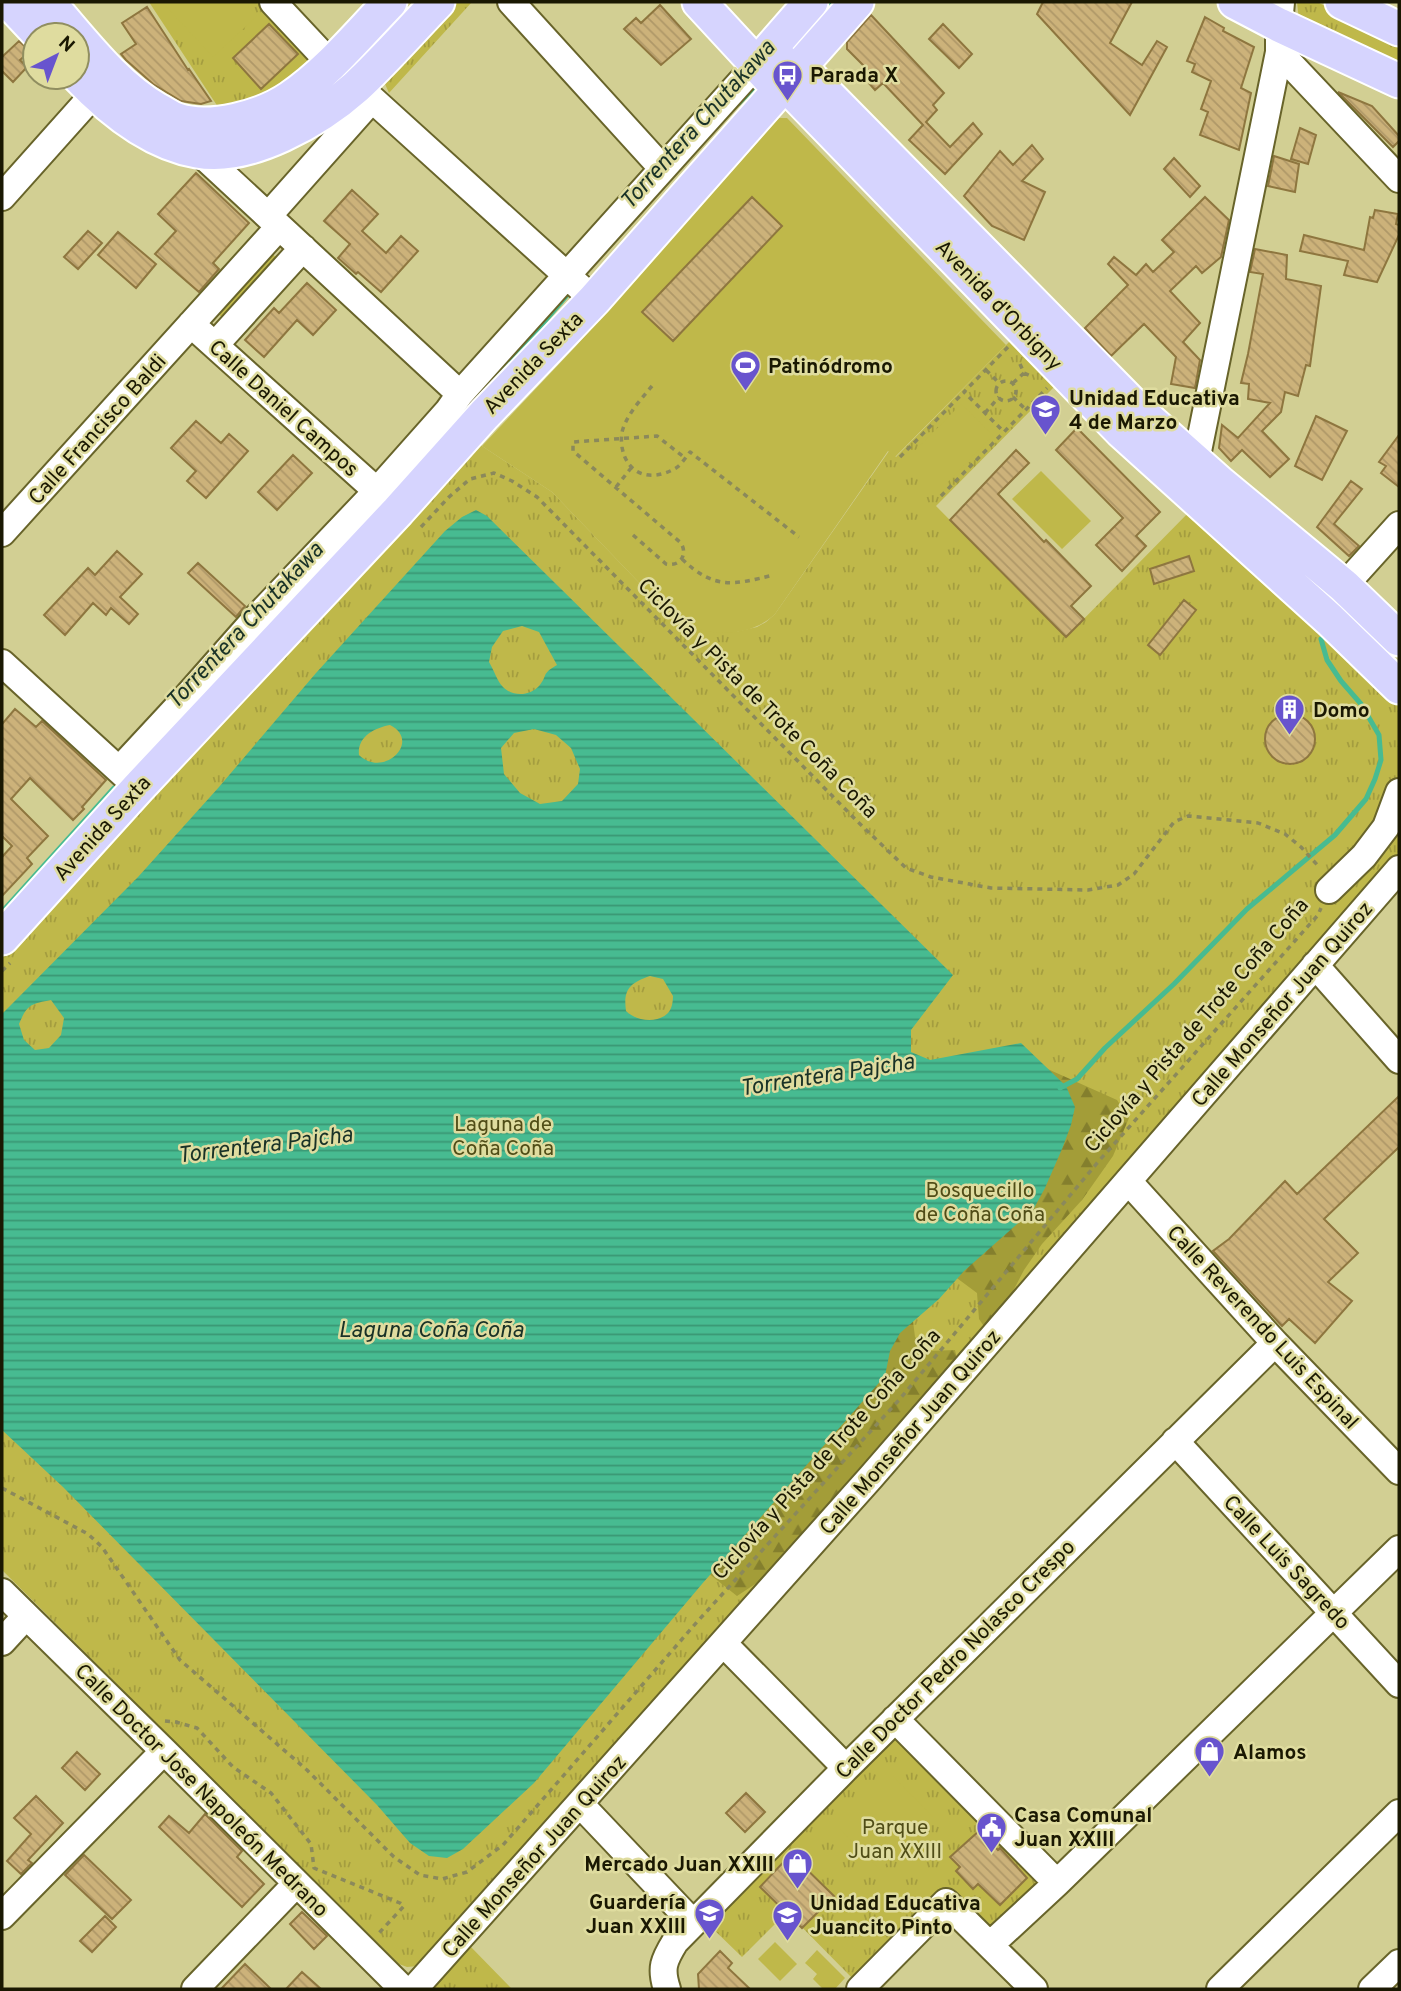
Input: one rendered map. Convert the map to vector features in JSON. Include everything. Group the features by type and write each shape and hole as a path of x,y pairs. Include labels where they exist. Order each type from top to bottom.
{"main road":[{"path":"9,2 27,21"},
{"path":"48,2 113,74 137,96 177,120 197,124 226,123 257,114 289,99 331,64 390,2"},
{"path":"91,89 128,120 164,142 199,152 252,148 298,127 330,107 364,93 438,2"},
{"path":"699,2 775,66"},
{"path":"728,2 775,66"},
{"name":"Avenida Sexta","path":"775,66 811,2"},
{"name":"Avenida Sexta","path":"6,949 128,779 192,708 484,415 578,285 775,66 857,2"},
{"path":"1235,2 1399,81"},
{"path":"1342,2 1399,29"},
{"name":"Avenida d'Orbigny","path":"775,66 813,80 1139,411 1187,472 1329,620 1399,687"},
{"name":"Avenida d'Orbigny","path":"1187,472 1344,586 1399,639"}],"street":[{"path":"273,2 331,64 578,285"},
{"path":"511,2 662,168"},
{"path":"1280,26 1399,179"},
{"path":"1187,472 1280,26"},
{"name":"Avenida Sexta","path":"393,506 460,394 578,285 662,168 775,66"},
{"path":"2,197 82,91"},
{"name":"Calle Francisco Baldi","path":"2,533 191,324 274,221 364,93"},
{"path":"199,152 460,394"},
{"path":"215,345 303,248"},
{"name":"Calle Daniel Campos","path":"191,324 393,506"},
{"path":"1344,586 1399,525"},
{"path":"2,663 128,779"},
{"path":"1324,879 1364,856 1386,827 1399,792"},
{"name":"Calle Monseñor Juan Quiroz","path":"414,1989 871,1477 1399,869"},
{"path":"1315,965 1399,1060"},
{"name":"Calle Reverendo Luis Espinal","path":"1128,1181 1275,1343 1399,1471"},
{"name":"Calle Doctor Pedro Nolasco Crespo","path":"667,1989 664,1959 675,1941 1275,1343"},
{"name":"Calle Luis Sagredo","path":"1175,1441 1399,1684"},
{"path":"990,1945 1399,1549"},
{"name":"Calle Doctor Jose Napoleón Medrano","path":"2,1592 403,1989"},
{"path":"2,1642 26,1616"},
{"path":"723,1643 846,1768"},
{"path":"895,1719 1057,1883"},
{"path":"2,1916 158,1744"},
{"path":"580,1804 693,1923"},
{"path":"1220,1989 1399,1813"},
{"path":"195,1989 296,1884"},
{"path":"860,1989 946,1902 1034,1989"},
{"path":"1372,1989 1399,1963"}],"path":[{"path":"900,457 1011,344"},
{"path":"986,370 999,384"},
{"path":"1013,383 1024,373"},
{"path":"1013,383 1004,381 996,389 999,397 1004,400 1013,397"},
{"path":"1013,383 1016,389 1013,397"},
{"path":"941,496 1051,384"},
{"path":"652,386 631,412 624,426 621,439 624,457 631,468 649,476 678,467 690,452 799,537"},
{"path":"964,392 1004,432"},
{"path":"985,413 999,397"},
{"path":"1013,397 1026,410"},
{"path":"634,535 666,564 675,565 682,559 685,551 681,543 573,451 573,442 657,436 685,458"},
{"path":"616,487 631,468"},
{"name":"Ciclovía y Pista de Trote Coña Coña","path":"2,1488 88,1534 102,1547 180,1660 307,1770 394,1857 420,1875 442,1879 467,1872 503,1845 688,1631 899,1399 1098,1162 1318,915 1324,879 1301,847 1285,834 1258,823 1188,816 1174,822 1165,831 1134,874 1118,885 1088,890 991,888 931,877 906,868 537,497 494,473 470,479 449,497 393,506"},
{"path":"682,559 695,571 720,582 739,583 773,575"},
{"path":"2,971 6,949"},
{"path":"158,1744 162,1721 176,1721 197,1728 233,1767 271,1793 311,1844 314,1868 404,1906 363,1950"}],"green space":[{"path":"149,2 261,2 313,57 312,68 266,96 220,110"},
{"path":"162,2 244,2 257,16 213,57"},
{"path":"454,2 472,2 389,93 385,84 386,76"},
{"path":"1297,2 1317,2 1399,42 1399,68 1299,21"},
{"name":"Patinódromo","path":"779,118 787,118 1006,345 895,457 888,451 775,614 752,628 738,632 710,632 684,624 672,617 552,492 482,446 576,346"},
{"path":"269,251 279,260 225,320 215,311"},
{"name":"Laguna Coña Coña","path":"1012,339 1057,384 936,506 1066,637 1192,509 1399,706 1399,852 1016,1294 418,1966 407,1967 399,1964 2,1570 2,953 479,444 552,492 672,617 718,632 735,632 757,627 775,614 889,451 896,457"},
{"path":"961,404 993,435 945,485 913,453"},
{"path":"1041,471 1091,521 1062,549 1012,499"},
{"name":"Bosquecillo de Coña Coña","path":"1032,1062 1117,1100 1129,1118 1113,1156 1082,1200 1042,1244 1024,1270 990,1335 979,1319 977,1293 942,1267 909,1289 915,1337 929,1351 955,1350 960,1371 795,1558 737,1596 703,1569"},
{"name":"Parque Juan XXIII","path":"896,1739 907,1743 1042,1882 995,1934 952,1898 855,1981 787,1912 742,1957 708,1924 887,1741"},
{"path":"893,1776 933,1817 880,1870 840,1829"},
{"path":"775,1942 797,1964 780,1981 758,1959"},
{"path":"470,1946 512,1989 429,1989"},
{"path":"817,1950 845,1978 835,1989 823,1989 813,1979 817,1974 805,1963"}],"water":[{"name":"Laguna Coña Coña","path":"476,510 487,516 953,975 911,1030 911,1052 930,1060 1021,1043 1066,1086 1075,1107 1062,1149 1033,1210 900,1333 890,1351 885,1376 702,1584 534,1783 463,1849 447,1858 429,1856 410,1843 377,1805 63,1487 2,1430 2,1014 138,877 316,673 445,531","holes":["522,626 539,632 557,665 546,673 539,686 531,692 516,694 507,690 499,682 489,662 492,647 503,631","390,725 399,732 401,748 396,755 379,763 359,755 364,738","534,729 556,735 571,748 580,769 578,784 562,801 540,804 520,793 504,774 501,748 514,733","650,976 663,979 673,996 668,1013 658,1019 647,1020 626,1011 627,992 637,981","51,1000 64,1018 61,1035 49,1048 35,1050 24,1040 19,1024 27,1009"]}],"building":[{"path":"1043,2 1132,2 1110,43 1142,65 1157,41 1167,47 1130,115 1037,14"},
{"path":"660,5 691,39 661,65 624,29 636,18 641,23"},
{"path":"147,7 211,101 201,104 181,101 153,84 121,54 136,44 122,23"},
{"path":"871,15 944,93 933,105 937,110 926,122 950,147 973,123 982,134 945,174 909,140 923,125 883,83 875,90 859,72 864,66 847,49 847,42"},
{"path":"1205,17 1224,28 1223,31 1254,47 1241,88 1251,93 1239,150 1200,135 1208,112 1201,109 1211,81 1192,72 1195,64 1187,61"},
{"path":"269,24 298,54 261,89 233,58"},
{"path":"943,24 972,54 959,68 929,39"},
{"path":"19,41 21,43 21,73 13,82 2,71 2,57"},
{"path":"1338,92 1372,106 1399,136 1399,141 1393,147"},
{"path":"1300,128 1316,135 1308,164 1291,159"},
{"path":"1032,145 1043,159 1022,181 1045,192 1024,240 992,226 964,196 1000,151 1013,165"},
{"path":"1274,156 1299,164 1295,192 1268,186"},
{"path":"1174,158 1200,186 1190,197 1164,169"},
{"path":"196,173 249,223 213,263 219,269 199,292 155,254 176,231 158,214"},
{"path":"352,190 378,214 362,231 386,253 401,236 418,251 381,292 338,258 350,244 324,221"},
{"path":"752,197 782,226 673,341 642,312"},
{"path":"1205,197 1229,220 1221,257 1202,273 1196,266 1170,291 1200,323 1183,342 1200,360 1195,388 1171,384 1176,357 1144,324 1111,356 1085,328 1128,285 1108,264 1114,257 1136,275 1146,264 1153,272 1174,252 1162,240"},
{"path":"1375,210 1398,214 1396,224 1399,225 1399,235 1377,282 1344,275 1348,261 1300,251 1304,235 1364,250 1370,217 1373,218"},
{"path":"88,231 102,243 78,269 64,257"},
{"path":"118,232 156,264 136,288 98,255"},
{"path":"1255,249 1287,255 1286,279 1321,286 1310,366 1306,365 1298,396 1285,392 1281,412 1262,431 1289,459 1270,477 1242,450 1231,461 1219,448 1222,425 1238,438 1270,403 1248,399 1249,384 1241,383 1263,274 1250,272"},
{"path":"307,283 336,310 313,335 297,320 264,357 245,340 274,308 279,313"},
{"path":"1316,416 1347,431 1322,480 1295,466"},
{"path":"196,421 221,443 229,434 248,451 206,498 187,481 196,471 171,448"},
{"path":"1077,428 1160,512 1136,536 1146,546 1122,571 1096,545 1123,518 1056,450"},
{"path":"1399,435 1399,487 1381,473 1386,466 1379,462"},
{"path":"1016,450 1029,463 998,494 1091,586 1071,606 1084,619 1066,637 950,520"},
{"path":"293,455 312,473 277,510 258,492"},
{"path":"1351,481 1362,489 1334,524 1359,546 1349,556 1317,527"},
{"path":"117,551 142,574 120,597 138,614 129,624 111,608 106,615 93,603 65,635 44,615 88,568 95,575"},
{"path":"1189,556 1194,571 1154,584 1150,569"},
{"path":"198,563 245,606 236,617 188,573"},
{"path":"1184,600 1196,610 1160,655 1148,645"},
{"path":"15,709 36,727 42,721 106,780 73,820 30,778 11,799 48,836 27,858 32,864 2,896 2,857 12,846 2,836 2,724"},
{"name":"Domo","path":"1290,714 1307,722 1315,739 1307,756 1290,764 1273,756 1265,739 1273,722"},
{"path":"1399,1096 1399,1147 1324,1219 1358,1253 1328,1282 1352,1301 1315,1343 1289,1319 1282,1326 1213,1251 1229,1239 1285,1181 1297,1194"},
{"path":"77,1752 100,1774 85,1790 62,1768"},
{"path":"746,1793 765,1812 745,1832 726,1813"},
{"path":"36,1796 63,1823 28,1860 32,1863 21,1874 7,1861 31,1834 14,1818"},
{"path":"205,1814 242,1851 237,1857 264,1884 242,1907 159,1827 169,1816 189,1833"},
{"path":"979,1831 998,1850 1000,1848 1027,1878 1000,1905 978,1884 973,1889 956,1871 960,1867 950,1857"},
{"name":"Mercado Juan XXIII","path":"791,1854 834,1896 802,1928 760,1887"},
{"path":"84,1855 131,1900 112,1919 65,1875"},
{"path":"302,1912 327,1936 314,1949 290,1924"},
{"path":"105,1916 116,1927 92,1952 80,1941"},
{"path":"720,1951 732,1963 728,1968 750,1989 699,1989 698,1974"},
{"path":"245,1964 271,1989 221,1989"},
{"path":"302,1972 321,1989 286,1989"}],"waterway":[{"name":"Torrentera Chutakawa","path":"822,12 831,2"},
{"name":"Torrentera Chutakawa","path":"739,103 759,82"},
{"name":"Torrentera Chutakawa","path":"495,380 568,294"},
{"name":"Torrentera Pajcha","path":"1060,1088 1077,1079 1105,1048 1174,984 1247,909 1335,835 1366,799 1381,760 1379,735 1361,704 1327,660 1321,639"},
{"name":"Torrentera Chutakawa","path":"2,912 114,788"}],"place":[{"name":"Parada X","path":"787,102"},
{"name":"Patinódromo","path":"745,393"},
{"name":"Unidad Educativa 4 de Marzo","path":"1046,437"},
{"name":"Domo","path":"1290,737"},
{"name":"Alamos","path":"1210,1779"},
{"name":"Casa Comunal Juan XXIII","path":"991,1854"},
{"name":"Mercado Juan XXIII","path":"797,1891"},
{"name":"Guardería Juan XXIII","path":"709,1941"},
{"name":"Unidad Educativa Juancito Pinto","path":"787,1942"}],"park label":[{"name":"Laguna de Coña Coña","path":"503,1136"}]}
